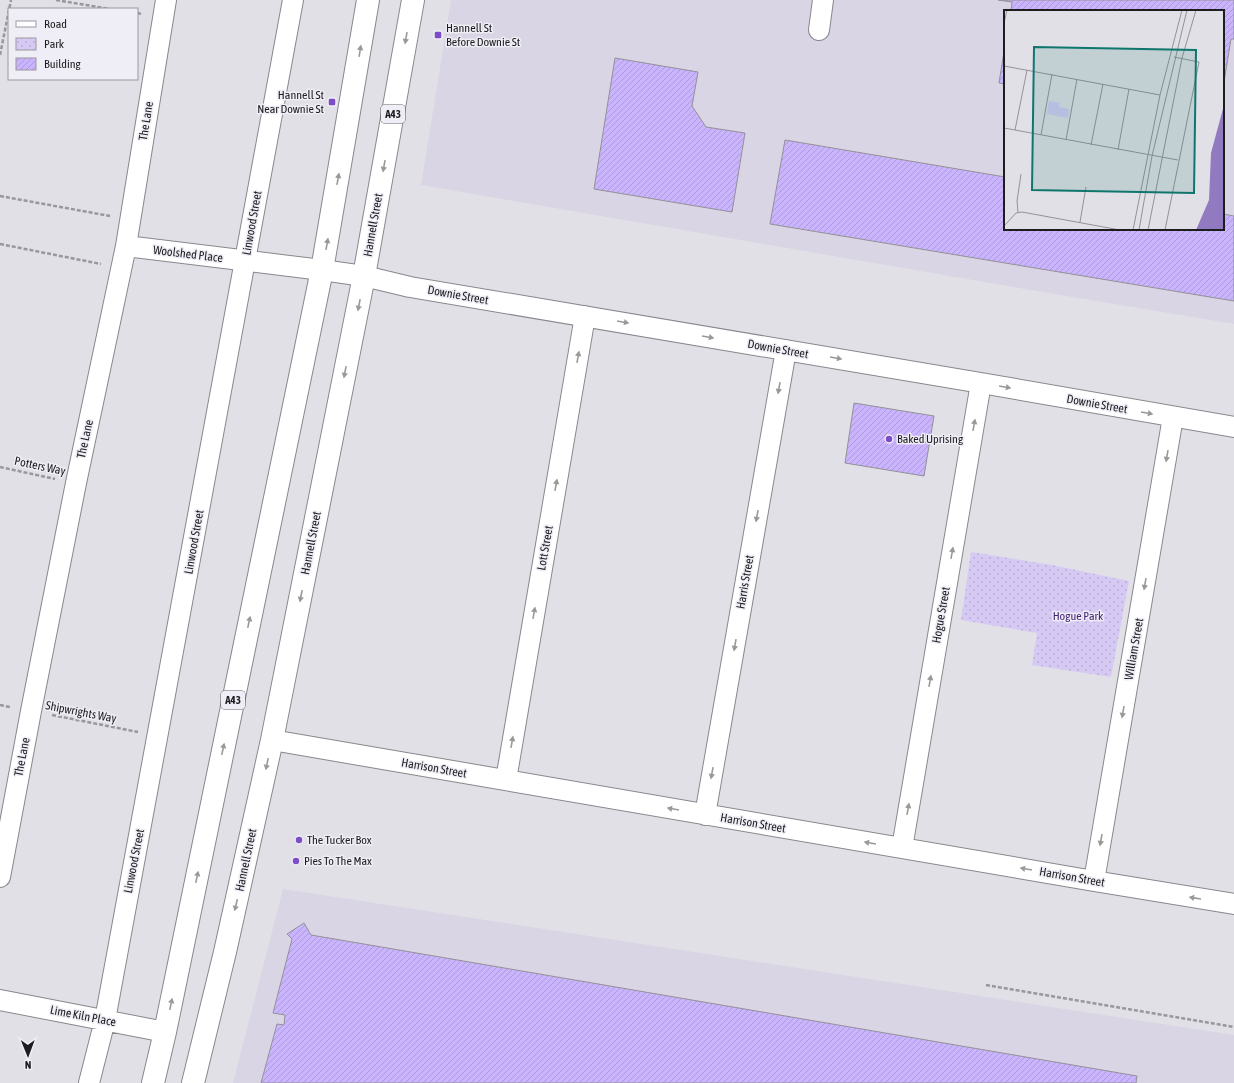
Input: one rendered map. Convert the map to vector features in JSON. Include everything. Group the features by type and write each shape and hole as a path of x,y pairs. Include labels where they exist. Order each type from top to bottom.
{"highway":[{"name":"A43","path":"153,1083 165,1032 322,270 368,0"},
{"name":"Hannell Street","path":"194,1083 272,740 364,276 413,0"}],"street":[{"name":"The Lane","path":"0,877 76,483 126,246 166,0"},
{"name":"Linwood Street","path":"88,1083 105,1020 293,0"},
{"path":"819,30 823,0"},
{"name":"Woolshed Place","path":"126,246 322,270"},
{"name":"Downie Street","path":"322,270 364,276 410,287 1234,427"},
{"name":"Lott Street","path":"506,780 585,316"},
{"name":"Harris Street","path":"705,815 786,350"},
{"name":"Hogue Street","path":"902,848 981,383"},
{"name":"William Street","path":"1094,881 1173,417"},
{"name":"Harrison Street","path":"272,740 1234,904"},
{"name":"Lime Kiln Place","path":"0,1000 165,1032"}],"path":[{"path":"56,0 104,8"},
{"path":"0,56 8,15"},
{"path":"0,196 130,220"},
{"path":"0,244 121,268"},
{"name":"Potters Way","path":"0,467 76,483"},
{"name":"Shipwrights Way","path":"0,705 158,736"},
{"path":"986,985 1234,1027"}],"shaded area":[{"path":"451,0 1234,0 1234,324 421,185"},
{"path":"283,889 1234,1035 1234,1083 233,1083"}],"green space":[{"name":"Hogue Park","path":"971,552 1052,565 1129,581 1111,677 1032,665 1037,633 961,620"}],"building":[{"path":"998,0 1234,0 1234,39 1231,39 1224,82 1224,10 1011,10 1012,2"},
{"path":"1004,51 1004,84 999,83"},
{"path":"615,58 698,72 692,106 706,127 745,133 732,212 594,189"},
{"path":"785,140 1004,177 1004,230 1224,230 1224,214 1234,216 1234,301 770,224"},
{"name":"Baked Uprising","path":"854,403 934,416 924,476 845,463"},
{"path":"304,923 311,935 1137,1076 1136,1083 261,1083 277,1024 284,1025 285,1015 273,1013 292,939 287,934"}],"place":[{"name":"Hannell St Before Downie St","path":"438,35"},
{"name":"Hannell St Near Downie St","path":"332,102"},
{"name":"Baked Uprising","path":"889,439"},
{"name":"The Tucker Box","path":"299,840"},
{"name":"Pies To The Max","path":"296,861"}]}
